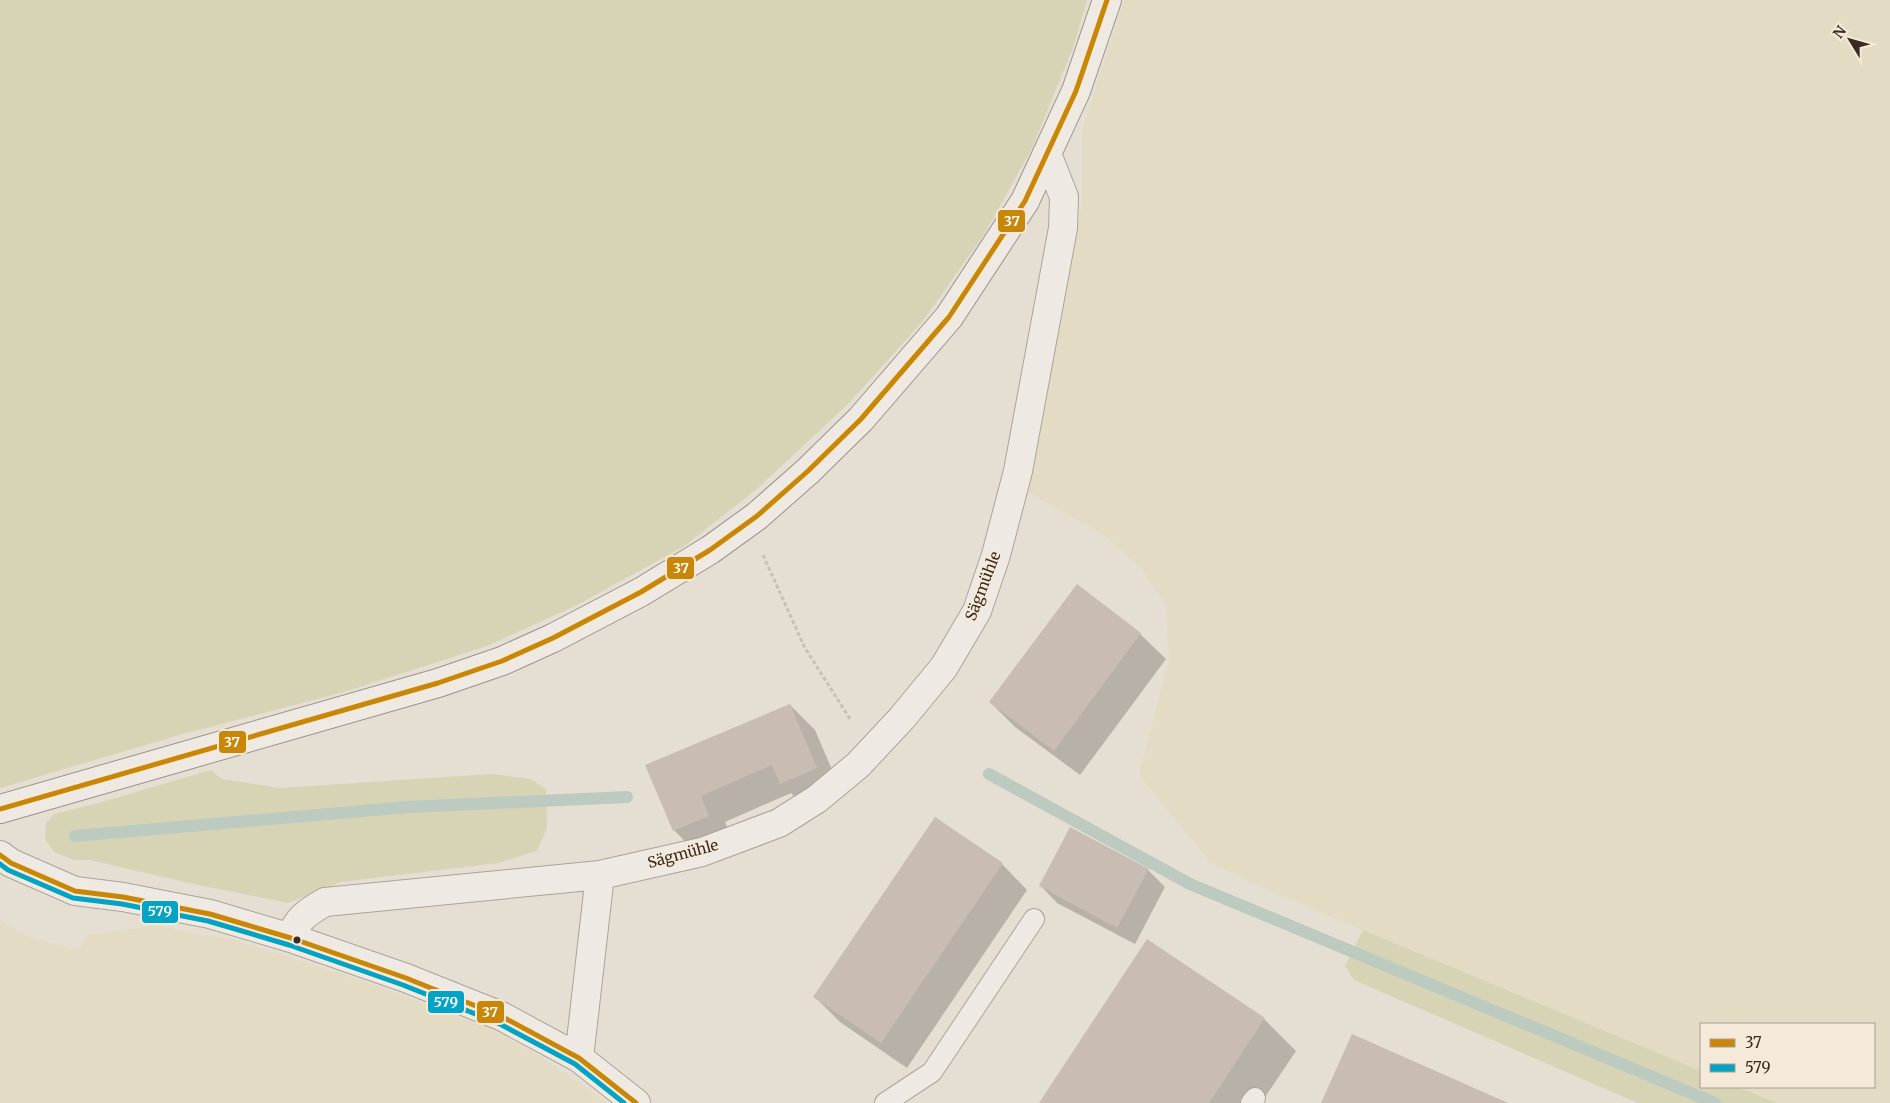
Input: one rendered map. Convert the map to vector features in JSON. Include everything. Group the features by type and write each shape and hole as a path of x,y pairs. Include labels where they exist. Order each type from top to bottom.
{"street":[{"path":"0,809 438,683 502,661 553,638 641,592 710,550 747,523 808,471 861,420 949,317 1025,201 1076,91 1102,20 1107,0"},
{"name":"Sägmühle","path":"291,938 294,927 304,915 325,902 600,875 702,852 780,823 816,799 858,766 902,718 944,667 977,610 996,555 1018,470 1063,228 1064,197 1047,154"},
{"path":"0,855 11,863 75,891 123,897 210,914 291,938 406,978 501,1016 579,1058 636,1103"},
{"path":"579,1058 600,875"}],"lane":[{"path":"885,1103 932,1072 1034,919"}],"path":[{"path":"747,523 805,648 871,752"}],"shaded area":[{"path":"0,0 1087,0 1073,48 1032,148 985,233 923,321 849,403 757,489 683,547 573,607 487,646 344,692 183,734 0,788"},
{"path":"1124,0 1890,0 1890,1103 1777,1103 1740,1088 1875,1088 1875,1023 1700,1023 1700,1071 1277,894 1211,863 1139,775 1169,659 1166,606 1141,568 1104,535 1023,489 1082,205 1082,131"},
{"path":"211,770 222,779 280,788 492,774 530,779 546,789 547,828 537,851 498,863 341,882 288,903 198,885 90,860 74,860 54,852 45,839 46,823 54,814"},
{"path":"0,919 17,933 80,951 86,935 155,926 234,940 361,980 491,1029 539,1056 608,1103 0,1103"},
{"path":"1363,930 1700,1071 1700,1088 1740,1088 1777,1103 1638,1103 1354,980 1345,966"}],"building":[{"path":"1077,584 1141,633 1054,751 989,702"},
{"path":"790,704 817,768 780,784 772,765 701,796 709,816 673,831 645,765"},
{"path":"935,817 1003,863 881,1043 813,997"},
{"path":"1070,827 1149,869 1117,928 1039,886"},
{"path":"1147,939 1265,1018 1209,1103 1039,1103"},
{"path":"1352,1034 1508,1103 1321,1103"}],"waterway":[{"path":"989,774 1190,884 1715,1103"},
{"path":"75,836 408,807 627,797"}],"transit line":[{"name":"37","path":"0,809 438,683 502,661 553,638 641,592 710,550 757,516 808,471 861,419 949,317 1025,201 1076,91 1107,0"},
{"name":"37","path":"0,855 11,863 75,891 123,897 210,914 291,938 406,978 501,1016 579,1058 636,1103"},
{"name":"579","path":"0,864 8,870 73,898 122,904 208,921 289,945 403,985 498,1023 575,1064 624,1103"}]}
